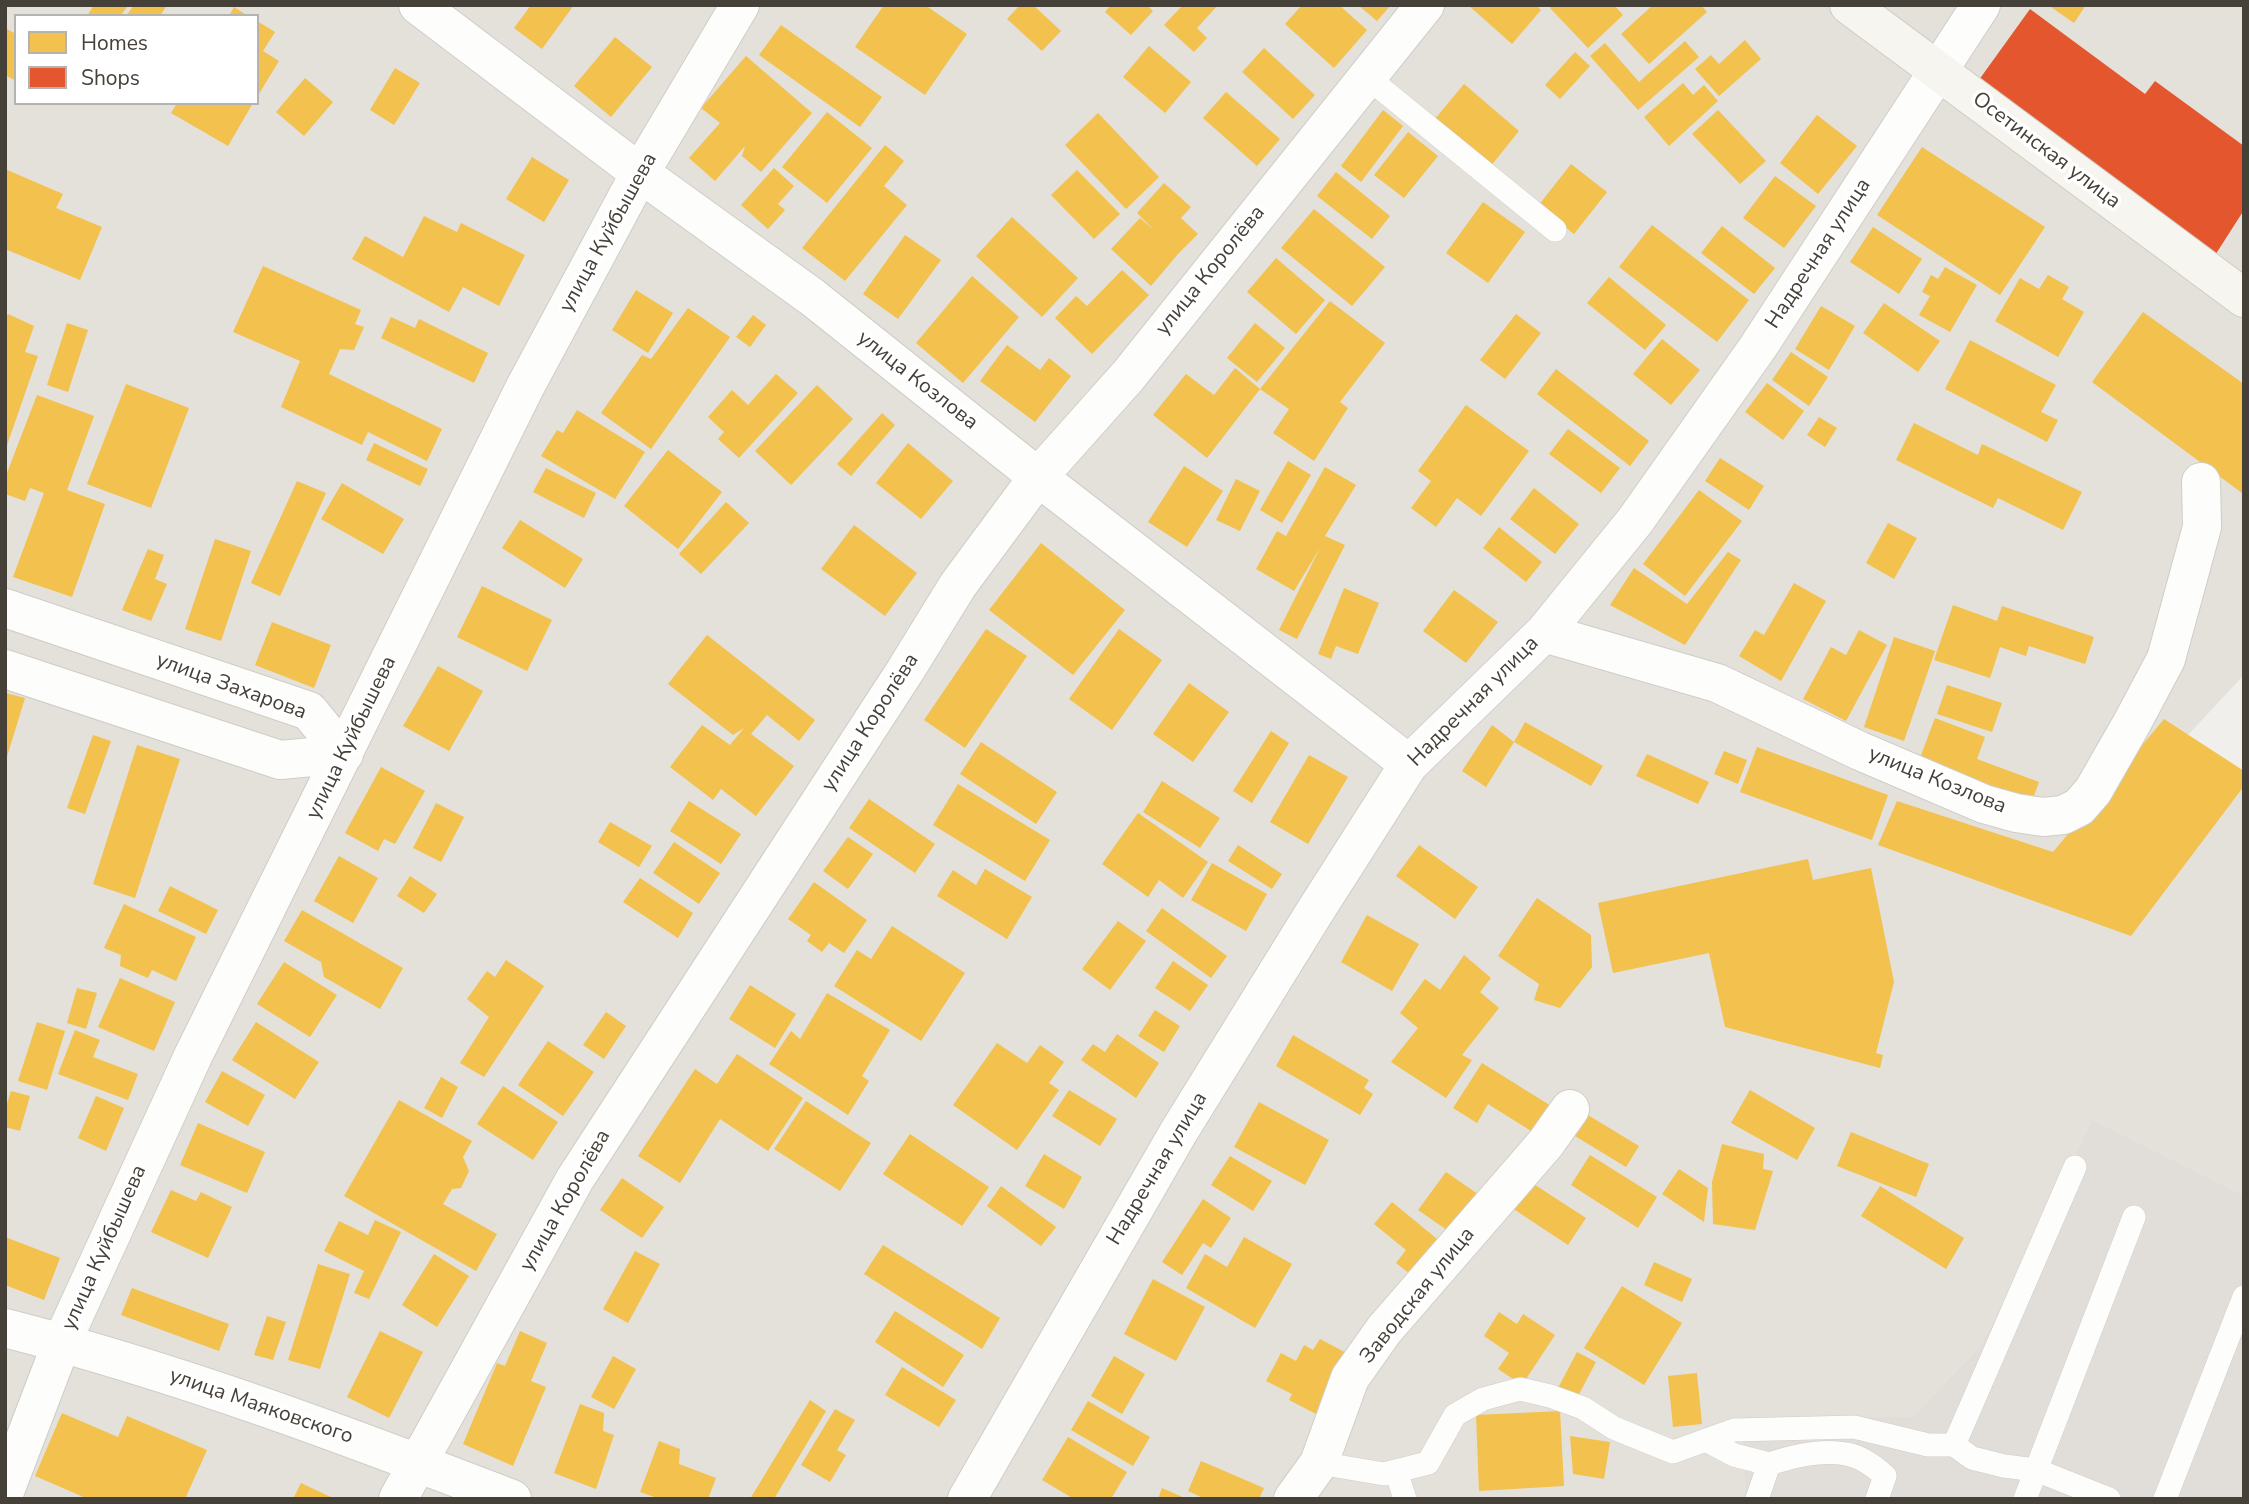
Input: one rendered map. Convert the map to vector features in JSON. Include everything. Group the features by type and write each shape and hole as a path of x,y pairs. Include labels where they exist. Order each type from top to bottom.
{"main road":[{"name":"Осетинская улица","path":"1849,5 2244,298"}],"street":[{"name":"улица Козлова","path":"418,5 640,173 811,297 1038,477 1409,764"},
{"name":"улица Куйбышева","path":"5,1491 62,1342 193,1056 525,387 640,173 740,5"},
{"name":"улица Королёва","path":"398,1499 575,1180 958,585 1038,477 1128,376 1425,5"},
{"name":"Надречная улица","path":"967,1499 1178,1133 1409,764 1544,634 1635,521 1758,347 1981,5"},
{"name":"улица Козлова","path":"1544,634 1717,683 1860,751 1984,804 2043,817 2063,815 2079,807 2093,791 2166,659 2202,527 2201,482"},
{"name":"улица Захарова","path":"5,608 309,711 344,754"},
{"path":"5,669 280,760 344,754"},
{"name":"Заводская улица","path":"1293,1499 1319,1463 1350,1378 1384,1330 1546,1143 1570,1109"},
{"name":"улица Маяковского","path":"5,1328 62,1342 245,1401 512,1499"}],"lane":[{"path":"1367,77 1555,230"},
{"path":"1954,1445 2075,1167"},
{"path":"2025,1499 2134,1217"},
{"path":"2165,1499 2244,1297"},
{"path":"1319,1463 1384,1474 1427,1463 1455,1415 1483,1399 1520,1389 1583,1408 1614,1428 1673,1452 1734,1430 1854,1427 1928,1445 1954,1445 1972,1458 2036,1470 2109,1499"},
{"path":"1706,1440 1734,1455 1769,1464 1792,1456 1847,1454 1872,1465 1885,1476 1877,1499"},
{"path":"1757,1499 1769,1464"},
{"path":"1396,1471 1405,1499"}],"shaded area":[{"path":"5,5 2244,5 2244,675 2187,736 2244,772 2244,1195 2092,1119 1980,1346 1912,1417 1741,1417 1745,1491 1742,1499 5,1499"},
{"path":"2092,1119 2244,1195 2244,1499 1742,1499 1745,1491 1741,1417 1912,1417 1980,1346"}],"building: Homes":[{"path":"94,5 127,7 122,14 88,14"},
{"path":"134,5 167,5 161,14 127,14"},
{"path":"531,5 574,5 542,49 514,28"},
{"path":"884,5 925,5 967,34 925,95 855,47"},
{"path":"1020,5 1033,5 1061,31 1042,51 1007,19"},
{"path":"1111,5 1147,5 1153,11 1131,35 1105,12"},
{"path":"1183,5 1218,5 1197,28 1207,38 1194,52 1164,25"},
{"path":"1302,5 1339,5 1367,30 1334,68 1285,24"},
{"path":"1358,5 1391,5 1377,21"},
{"path":"1468,5 1536,5 1541,10 1512,44"},
{"path":"1552,5 1614,5 1623,15 1588,48 1550,8"},
{"path":"1653,5 1701,5 1707,12 1649,64 1621,34"},
{"path":"2048,5 2086,5 2074,23"},
{"path":"234,7 245,14 230,14"},
{"path":"259,22 275,32 263,51 279,61 259,94"},
{"path":"781,25 882,97 860,127 759,55"},
{"path":"5,28 14,33 14,80 5,75"},
{"path":"615,37 652,67 611,117 574,86"},
{"path":"1745,40 1761,59 1719,96 1695,69 1711,55 1719,64"},
{"path":"1685,41 1699,57 1638,110 1590,56 1605,43 1639,82"},
{"path":"1149,46 1191,82 1165,113 1123,77"},
{"path":"1264,48 1315,95 1293,119 1242,72"},
{"path":"1575,52 1590,66 1560,99 1545,85"},
{"path":"746,56 812,113 761,172 742,156 745,146 715,181 689,158 720,123 701,108"},
{"path":"395,68 420,83 394,125 370,110"},
{"path":"305,78 333,102 304,136 276,112"},
{"path":"1683,83 1693,95 1704,85 1718,101 1669,146 1644,117"},
{"path":"1464,84 1519,131 1490,167 1434,120"},
{"path":"1226,92 1280,139 1257,166 1203,118"},
{"path":"176,105 252,105 228,146 171,113"},
{"path":"1383,110 1403,126 1361,182 1341,166"},
{"path":"1718,110 1766,161 1740,184 1692,134"},
{"path":"827,112 872,148 827,203 782,167"},
{"path":"1098,113 1159,177 1126,209 1065,145"},
{"path":"1817,115 1857,146 1818,194 1780,163"},
{"path":"1408,132 1438,156 1404,198 1374,175"},
{"path":"885,145 904,161 884,186 907,205 845,281 802,248"},
{"path":"1922,147 2045,227 2000,295 1877,215"},
{"path":"532,157 569,180 544,222 506,199"},
{"path":"1571,164 1607,192 1574,234 1538,206"},
{"path":"774,168 794,186 778,204 785,210 768,229 741,205"},
{"path":"5,169 63,194 56,208 102,227 80,280 5,249"},
{"path":"1077,170 1120,214 1094,239 1051,195"},
{"path":"1336,172 1390,216 1372,239 1317,196"},
{"path":"1775,176 1816,206 1784,248 1743,218"},
{"path":"1164,183 1191,207 1181,218 1198,234 1151,286 1111,249 1140,218 1155,231 1137,213"},
{"path":"1483,202 1525,232 1488,283 1446,253"},
{"path":"1314,209 1385,267 1352,306 1281,248"},
{"path":"424,216 457,232 461,223 525,255 499,306 463,287 449,312 352,259 365,236 403,257"},
{"path":"1012,217 1078,278 1042,317 976,256"},
{"path":"1652,225 1749,300 1717,342 1619,267"},
{"path":"1722,226 1775,268 1754,294 1701,253"},
{"path":"1873,227 1922,259 1899,294 1850,262"},
{"path":"905,235 941,260 898,319 863,294"},
{"path":"1276,258 1325,300 1296,334 1247,292"},
{"path":"263,266 361,310 355,324 364,327 354,350 340,349 329,374 442,429 427,461 368,432 362,445 281,407 300,361 233,332"},
{"path":"1945,267 1977,285 1950,332 1919,315 1930,296 1922,292 1931,275 1938,279"},
{"path":"1122,270 1149,295 1092,354 1055,318 1076,296 1087,306"},
{"path":"2048,275 2069,287 2062,299 2084,312 2058,357 1995,321 2020,278 2039,289"},
{"path":"972,276 1019,317 963,383 916,343"},
{"path":"1609,277 1666,325 1645,350 1587,303"},
{"path":"636,290 673,313 648,353 612,330"},
{"path":"1330,301 1385,343 1340,402 1348,408 1314,461 1273,433 1289,409 1260,389"},
{"path":"1884,303 1940,341 1918,372 1863,333"},
{"path":"1821,306 1855,326 1829,370 1795,349"},
{"path":"688,308 730,337 651,449 601,413 642,355 651,359"},
{"path":"2143,312 2244,384 2242,493 2092,382"},
{"path":"8,314 34,326 25,352 38,356 6,448 5,319"},
{"path":"1516,314 1541,333 1505,379 1480,360"},
{"path":"753,315 766,325 750,347 736,337"},
{"path":"391,317 415,328 419,319 488,353 474,383 381,338"},
{"path":"67,323 88,330 68,392 47,385"},
{"path":"1255,323 1285,348 1257,382 1227,358"},
{"path":"1662,339 1700,370 1671,405 1633,374"},
{"path":"1970,340 2056,385 2041,412 2058,420 2047,442 1945,389"},
{"path":"1007,345 1040,370 1049,358 1071,376 1035,422 980,381"},
{"path":"1791,352 1828,377 1809,406 1772,380"},
{"path":"1235,368 1260,389 1207,458 1153,415 1186,374 1214,395"},
{"path":"1556,369 1649,441 1630,466 1537,394"},
{"path":"776,374 798,393 739,458 718,439 724,432 708,417 732,390 748,405"},
{"path":"1767,383 1804,411 1783,440 1745,412"},
{"path":"126,384 189,408 151,508 87,484"},
{"path":"817,385 853,419 791,485 755,451"},
{"path":"37,395 94,416 67,490 105,504 72,597 13,577 44,493 30,488 25,501 5,494 5,478"},
{"path":"1466,405 1529,451 1481,516 1457,498 1436,527 1411,508 1431,481 1418,471"},
{"path":"577,410 645,452 615,499 541,456 557,430 563,433"},
{"path":"882,413 895,425 851,476 837,464"},
{"path":"1819,417 1837,428 1825,447 1807,435"},
{"path":"1914,423 1978,455 1982,444 2082,492 2063,530 1998,498 1993,508 1896,460"},
{"path":"1568,429 1620,468 1601,493 1549,454"},
{"path":"374,443 428,469 420,486 366,460"},
{"path":"908,443 953,481 921,519 876,483"},
{"path":"668,450 722,492 678,549 624,506"},
{"path":"1720,458 1764,486 1749,510 1705,481"},
{"path":"1288,461 1311,475 1282,523 1260,510"},
{"path":"1184,466 1223,491 1187,547 1148,522"},
{"path":"1325,467 1356,485 1325,536 1345,545 1297,639 1279,630 1320,548 1294,591 1256,569 1277,531 1286,536"},
{"path":"546,468 596,493 584,518 533,492"},
{"path":"1236,479 1260,491 1240,531 1216,520"},
{"path":"297,481 326,493 280,596 251,583"},
{"path":"342,483 404,519 383,554 321,519"},
{"path":"1534,488 1579,524 1555,554 1510,519"},
{"path":"1699,490 1742,521 1685,596 1643,564"},
{"path":"726,502 749,523 701,574 679,554"},
{"path":"520,520 583,559 565,588 502,548"},
{"path":"1888,523 1917,538 1894,579 1866,563"},
{"path":"854,525 917,573 885,616 821,569"},
{"path":"1499,527 1542,562 1526,582 1483,548"},
{"path":"215,539 251,551 221,641 185,629"},
{"path":"1041,543 1125,610 1073,675 989,610"},
{"path":"148,549 164,555 155,579 167,584 151,621 122,610"},
{"path":"1728,552 1741,560 1685,645 1610,605 1634,568 1687,604"},
{"path":"1794,583 1826,601 1781,681 1739,656 1755,630 1764,635"},
{"path":"482,586 552,620 527,671 457,637"},
{"path":"1344,588 1379,603 1358,654 1336,646 1331,659 1318,654"},
{"path":"1454,590 1498,622 1466,663 1423,631"},
{"path":"1953,605 1997,621 2002,606 2094,637 2085,664 2029,646 2026,656 2000,647 1990,678 1934,660"},
{"path":"272,622 331,645 314,688 255,665"},
{"path":"986,629 1027,656 965,748 924,720"},
{"path":"1119,629 1162,660 1112,730 1069,699"},
{"path":"1859,630 1887,645 1846,721 1803,699 1831,647 1846,655"},
{"path":"707,635 815,720 799,741 767,715 751,734 794,766 756,816 721,789 713,800 670,767 702,725 730,745 744,728 733,735 668,684"},
{"path":"1894,637 1935,651 1904,741 1864,727"},
{"path":"438,666 483,691 449,751 403,726"},
{"path":"1189,683 1229,712 1193,762 1153,734"},
{"path":"1947,685 2002,703 1992,732 1937,714"},
{"path":"6,693 25,698 6,760 5,695"},
{"path":"1935,718 1985,737 1977,759 2039,782 2031,804 1918,763"},
{"path":"2164,719 2244,771 2244,786 2131,936 1878,845 1897,801 2053,852"},
{"path":"1525,722 1603,766 1591,786 1514,742"},
{"path":"1492,725 1514,742 1486,787 1462,771"},
{"path":"1271,731 1289,743 1252,803 1233,791"},
{"path":"93,735 111,741 85,814 67,808"},
{"path":"981,742 1057,792 1036,824 960,774"},
{"path":"137,745 180,759 135,898 93,884"},
{"path":"1757,747 1888,795 1872,840 1740,792"},
{"path":"1724,751 1747,760 1738,784 1714,774"},
{"path":"1647,754 1709,782 1698,804 1636,776"},
{"path":"1309,755 1348,777 1308,844 1270,822"},
{"path":"381,767 425,791 395,844 384,839 378,851 345,833"},
{"path":"1162,781 1220,818 1200,848 1143,812"},
{"path":"958,784 1050,840 1025,881 933,825"},
{"path":"869,799 935,844 915,873 849,828"},
{"path":"689,801 741,834 721,864 670,831"},
{"path":"436,803 464,817 441,862 413,848"},
{"path":"1138,813 1208,862 1183,898 1159,880 1148,897 1102,864"},
{"path":"610,822 652,846 639,867 598,842"},
{"path":"848,837 873,854 848,889 823,871"},
{"path":"674,842 720,873 699,904 653,873"},
{"path":"1238,845 1282,874 1272,889 1228,861"},
{"path":"1419,845 1478,887 1455,919 1396,876"},
{"path":"339,856 378,878 353,923 314,901"},
{"path":"1808,859 1813,880 1871,868 1894,982 1876,1053 1883,1055 1880,1068 1725,1027 1709,953 1613,973 1598,903"},
{"path":"1212,863 1267,894 1246,931 1191,900"},
{"path":"985,869 1032,897 1007,939 937,896 953,870 976,885"},
{"path":"410,876 437,894 424,913 397,896"},
{"path":"640,878 693,913 678,938 623,902"},
{"path":"814,882 867,920 844,953 829,943 822,952 807,941 811,935 788,919"},
{"path":"170,886 218,910 206,934 158,911"},
{"path":"1537,898 1591,935 1592,967 1560,1008 1534,1000 1539,984 1498,956"},
{"path":"124,904 196,937 176,981 152,970 148,978 120,966 121,955 104,948"},
{"path":"1162,908 1227,956 1211,978 1146,931"},
{"path":"302,910 403,968 380,1009 324,977 321,962 284,941"},
{"path":"1367,915 1419,944 1392,991 1341,962"},
{"path":"1118,921 1146,941 1110,990 1082,969"},
{"path":"892,926 965,973 921,1041 834,986 857,950 871,959"},
{"path":"1464,955 1491,978 1480,992 1499,1008 1462,1055 1472,1060 1446,1098 1391,1062 1418,1028 1400,1013 1425,979 1440,990"},
{"path":"506,960 544,986 484,1077 460,1063 489,1017 467,999 487,971 495,977"},
{"path":"1173,961 1208,985 1190,1011 1155,988"},
{"path":"284,962 337,995 310,1037 257,1004"},
{"path":"120,978 175,1002 154,1051 98,1027"},
{"path":"750,985 796,1014 775,1048 729,1019"},
{"path":"77,988 97,993 86,1029 67,1023"},
{"path":"827,993 890,1030 862,1076 869,1081 848,1115 769,1064 791,1031 800,1039"},
{"path":"1155,1010 1180,1026 1164,1052 1138,1036"},
{"path":"606,1012 626,1026 604,1059 583,1045"},
{"path":"37,1022 65,1031 47,1090 18,1081"},
{"path":"256,1022 319,1062 295,1099 232,1060"},
{"path":"75,1030 100,1040 93,1057 138,1074 128,1100 58,1074"},
{"path":"1117,1034 1159,1063 1136,1098 1081,1060 1093,1044 1105,1052"},
{"path":"1293,1035 1369,1080 1364,1088 1373,1094 1360,1115 1276,1066"},
{"path":"548,1041 594,1072 563,1116 518,1085"},
{"path":"997,1043 1027,1063 1040,1045 1064,1062 1049,1083 1059,1090 1017,1150 953,1105"},
{"path":"737,1054 803,1098 768,1151 720,1119 680,1183 638,1156 695,1069 717,1084"},
{"path":"1482,1063 1556,1109 1539,1136 1488,1104 1477,1123 1453,1108"},
{"path":"222,1071 265,1095 248,1126 205,1102"},
{"path":"441,1077 458,1087 442,1118 424,1108"},
{"path":"503,1086 558,1122 533,1160 477,1124"},
{"path":"1069,1090 1117,1119 1100,1146 1052,1116"},
{"path":"1750,1090 1815,1128 1797,1160 1731,1123"},
{"path":"11,1091 30,1096 20,1131 5,1127 5,1110"},
{"path":"96,1096 124,1108 106,1151 78,1138"},
{"path":"399,1100 472,1141 463,1157 469,1171 461,1188 452,1189 443,1204 497,1234 476,1271 344,1196"},
{"path":"806,1101 871,1143 840,1191 774,1149"},
{"path":"1259,1102 1329,1140 1305,1185 1234,1147"},
{"path":"1583,1112 1639,1146 1626,1167 1570,1133"},
{"path":"198,1123 265,1152 247,1193 180,1165"},
{"path":"1851,1132 1929,1164 1916,1197 1837,1166"},
{"path":"910,1134 989,1187 962,1226 883,1174"},
{"path":"1722,1144 1764,1154 1763,1169 1773,1171 1755,1230 1713,1224 1712,1182"},
{"path":"1044,1154 1082,1177 1064,1209 1025,1186"},
{"path":"1590,1155 1657,1197 1638,1228 1571,1185"},
{"path":"1230,1156 1272,1181 1253,1211 1211,1185"},
{"path":"1679,1169 1708,1188 1704,1222 1662,1194"},
{"path":"1446,1172 1482,1197 1454,1235 1418,1210"},
{"path":"622,1178 664,1207 642,1238 600,1210"},
{"path":"1529,1181 1586,1218 1568,1245 1512,1208"},
{"path":"1001,1186 1056,1227 1041,1246 987,1206"},
{"path":"1880,1186 1964,1238 1946,1269 1861,1216"},
{"path":"171,1190 196,1201 201,1192 232,1207 208,1258 151,1232"},
{"path":"1203,1199 1231,1218 1211,1248 1203,1243 1182,1275 1162,1262"},
{"path":"1392,1202 1442,1243 1414,1277 1396,1263 1406,1250 1374,1224"},
{"path":"375,1220 401,1232 369,1299 354,1293 364,1271 324,1251 339,1221 368,1235"},
{"path":"5,1237 60,1258 44,1300 5,1285"},
{"path":"1244,1237 1292,1264 1255,1328 1186,1288 1205,1254 1227,1267"},
{"path":"883,1245 1000,1318 982,1349 864,1274"},
{"path":"635,1251 660,1264 628,1323 603,1309"},
{"path":"434,1254 469,1276 437,1327 402,1305"},
{"path":"1654,1262 1692,1279 1682,1302 1644,1285"},
{"path":"318,1264 350,1274 320,1369 288,1360"},
{"path":"1153,1279 1205,1307 1176,1361 1124,1334"},
{"path":"1622,1286 1682,1323 1644,1385 1584,1348"},
{"path":"132,1288 229,1324 219,1351 121,1315"},
{"path":"895,1311 964,1355 943,1387 875,1342"},
{"path":"1499,1312 1517,1324 1523,1314 1555,1335 1522,1385 1498,1369 1509,1353 1484,1336"},
{"path":"267,1316 286,1322 273,1360 254,1355"},
{"path":"380,1331 423,1352 389,1418 347,1397"},
{"path":"520,1331 547,1343 531,1381 546,1387 513,1466 463,1444 497,1363 505,1366"},
{"path":"1320,1339 1350,1355 1318,1415 1289,1400 1292,1394 1266,1381 1281,1353 1296,1361 1304,1345 1313,1350"},
{"path":"1577,1352 1596,1362 1577,1398 1558,1388"},
{"path":"613,1356 636,1369 614,1409 591,1397"},
{"path":"1114,1356 1145,1374 1122,1414 1091,1396"},
{"path":"902,1367 956,1400 939,1427 885,1395"},
{"path":"1697,1373 1702,1424 1673,1427 1668,1376"},
{"path":"810,1400 826,1411 774,1499 750,1499"},
{"path":"1088,1401 1150,1437 1133,1466 1071,1430"},
{"path":"580,1404 604,1413 603,1431 614,1435 596,1489 554,1473"},
{"path":"835,1409 855,1420 837,1450 846,1455 830,1482 801,1465"},
{"path":"1560,1411 1564,1486 1479,1491 1476,1415"},
{"path":"62,1413 118,1437 127,1416 207,1450 185,1499 88,1499 35,1476"},
{"path":"1570,1436 1610,1442 1604,1479 1573,1474"},
{"path":"1068,1437 1127,1472 1111,1499 1074,1499 1042,1480"},
{"path":"659,1441 680,1449 679,1464 716,1478 708,1499 660,1499 640,1492"},
{"path":"1201,1461 1264,1488 1259,1499 1205,1499 1188,1491"},
{"path":"301,1483 335,1499 293,1499"},
{"path":"1162,1488 1187,1499 1158,1499"}],"building: Shops":[{"path":"2030,9 2145,94 2155,81 2244,146 2244,210 2212,260 1976,84"}]}
